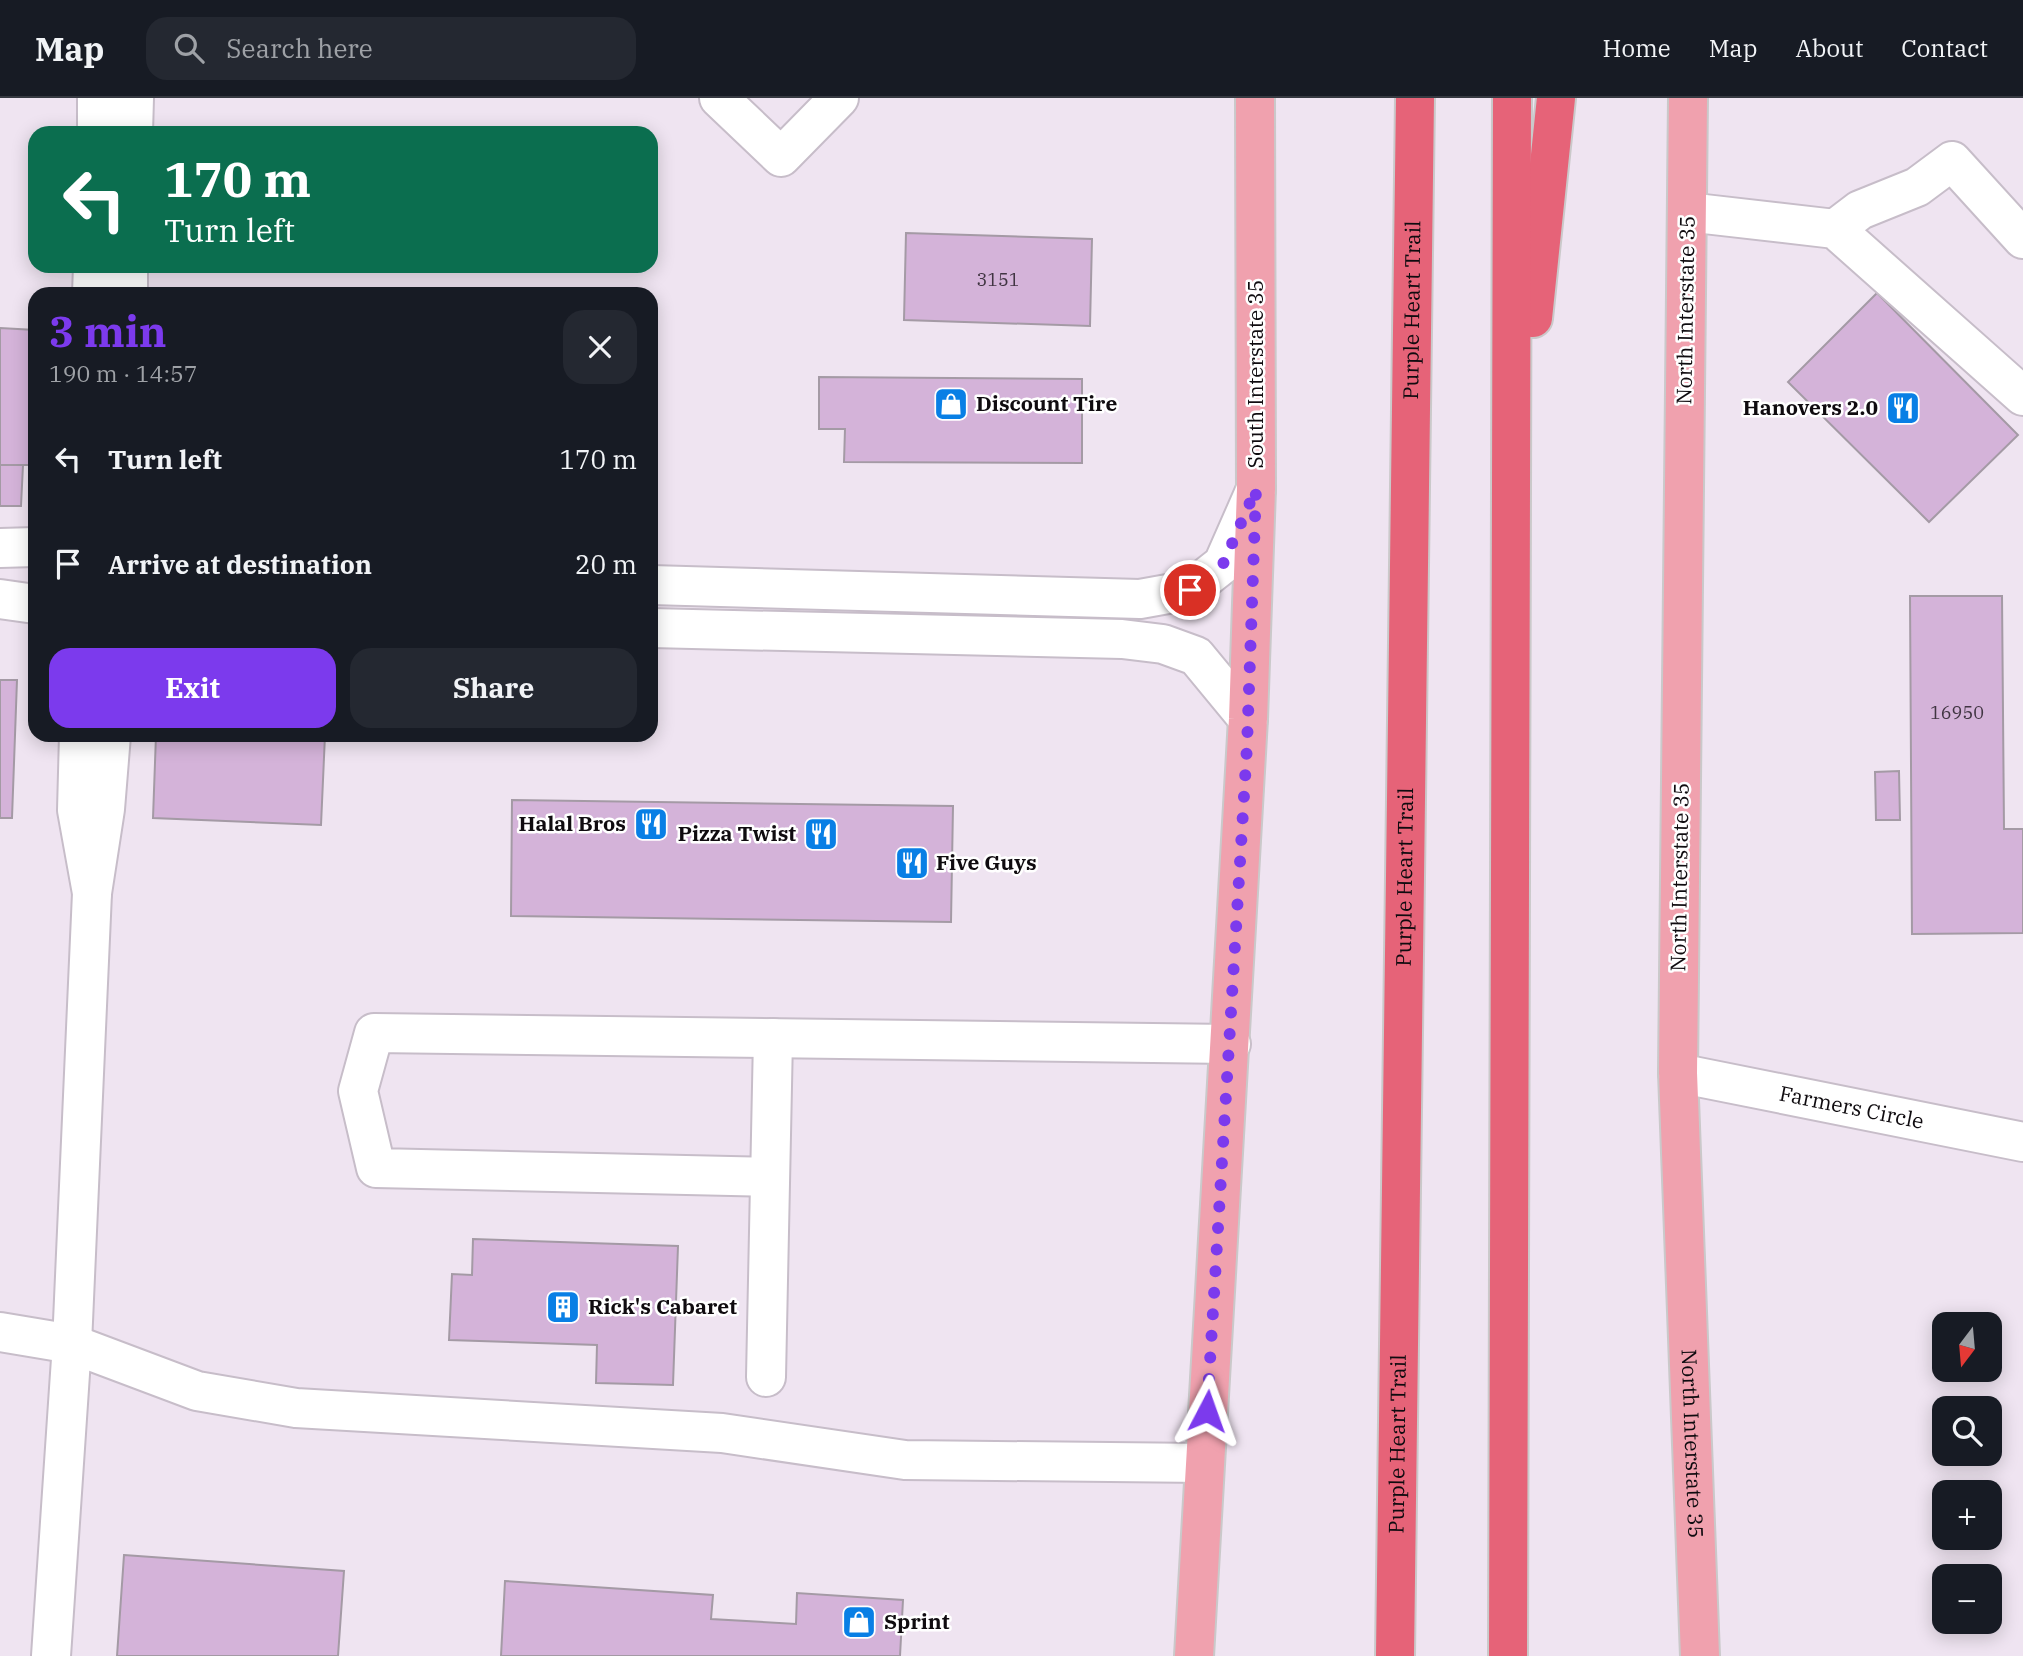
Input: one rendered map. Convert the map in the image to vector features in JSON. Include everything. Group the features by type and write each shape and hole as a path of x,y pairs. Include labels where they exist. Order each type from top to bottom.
{"highway":[{"name":"Purple Heart Trail","path":"1395,1656 1416,98"},
{"path":"1508,1656 1512,98"},
{"path":"1511,529 1556,98"}],"main road":[{"name":"South Interstate 35","path":"1194,1656 1248,719 1256,489 1255,98"},
{"name":"North Interstate 35","path":"1688,98 1678,1073 1700,1656"}],"street":[{"path":"97,98 97,126"},
{"path":"133,126 134,98"},
{"path":"719,98 781,158 839,98"},
{"path":"1835,229 1860,210 1917,187 1952,161 2023,239"},
{"path":"1686,212 1835,229 2023,396"},
{"path":"658,585 1140,599 1190,590 1223,564 1256,489"},
{"path":"0,548 28,547"},
{"path":"0,599 28,603"},
{"path":"658,628 1122,639 1150,642 1196,656 1248,719"},
{"path":"79,742 77,810 92,893"},
{"path":"51,1656 72,1344 92,893 105,809 110,742"},
{"path":"770,1177 376,1168 358,1091 374,1033 1231,1044"},
{"path":"766,1377 773,1038"},
{"name":"Farmers Circle","path":"1678,1073 2023,1142"},
{"path":"0,1332 72,1344 197,1391 296,1408 722,1433 905,1460 1204,1464"}],"building":[{"path":"906,233 1092,239 1090,326 904,320"},
{"name":"Hanovers 2.0","path":"1877,293 2018,435 1929,522 1788,382"},
{"path":"0,328 28,330 28,465 0,465"},
{"name":"Discount Tire","path":"819,377 1082,379 1082,463 844,462 845,429 819,429"},
{"path":"0,465 23,465 21,506 0,506"},
{"path":"1910,596 2002,596 2004,829 2023,829 2023,933 1912,934"},
{"path":"0,680 17,680 12,818 0,818"},
{"path":"156,742 325,742 321,825 153,818"},
{"path":"1899,771 1900,820 1876,820 1875,772"},
{"path":"512,800 953,806 951,922 511,916"},
{"name":"Rick's Cabaret","path":"473,1239 678,1246 673,1385 596,1383 597,1345 449,1340 452,1274 472,1275"},
{"path":"124,1555 344,1571 338,1656 117,1656"},
{"path":"505,1581 713,1595 711,1619 796,1624 797,1593 903,1600 900,1656 501,1656"}],"place":[{"name":"Discount Tire","path":"951,404"},
{"name":"Hanovers 2.0","path":"1903,408"},
{"name":"Halal Bros","path":"651,824"},
{"name":"Pizza Twist","path":"821,834"},
{"name":"Five Guys","path":"912,863"},
{"name":"Rick's Cabaret","path":"563,1307"},
{"name":"Sprint","path":"859,1622"}],"route":[{"path":"1190,590 1223,564 1256,489 1247,746 1207,1411"}]}
